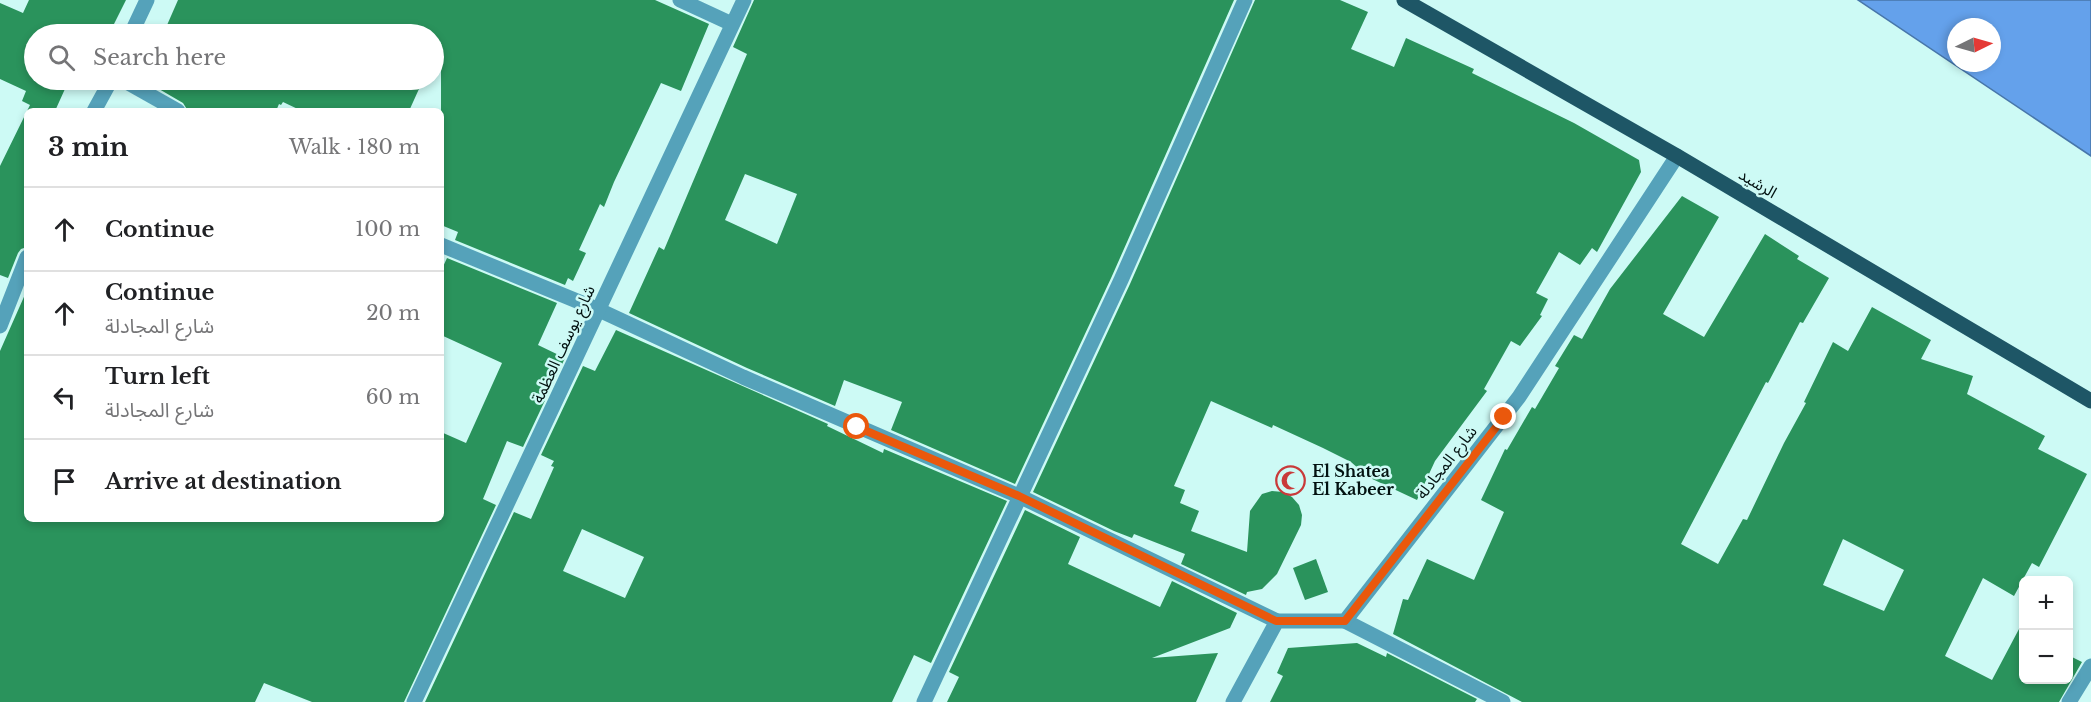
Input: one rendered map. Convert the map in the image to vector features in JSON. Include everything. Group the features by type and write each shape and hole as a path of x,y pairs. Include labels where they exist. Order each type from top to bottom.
{"main road":[{"name":"الرشيد","path":"1404,0 1677,156 2091,401"}],"street":[{"path":"136,24 147,0"},
{"path":"680,0 732,24"},
{"name":"شارع يوسف العظمة","path":"414,702 744,0"},
{"path":"924,702 1121,280 1245,0"},
{"path":"96,108 106,90"},
{"path":"141,90 173,108"},
{"name":"شارع المجادلة","path":"1345,621 1520,397 1677,156"},
{"path":"444,246 599,310 743,377 1019,496 1276,621 1345,621 1503,702"},
{"path":"0,326 24,265"},
{"path":"1233,702 1276,621"},
{"path":"2069,702 2091,666"}],"water":[{"path":"1858,0 2091,0 2091,156 1966,72 2001,72 2001,18 1947,18 1947,60"}],"building":[{"path":"29,0 126,0 114,24 24,24 24,90 64,90 56,108 28,108 30,105 22,101 26,91 0,79 0,3 23,13"},
{"path":"178,0 655,0 709,24 681,91 661,83 604,207 600,204 579,250 586,253 573,281 568,278 565,285 455,240 458,232 444,226 444,108 441,108 441,90 444,90 444,24 168,24"},
{"path":"754,0 1234,0 1112,276 1015,484 891,430 902,402 844,380 835,406 629,313 659,247 664,250 747,54 733,47","holes":["745,174 797,194 777,244 725,220"]},
{"path":"1255,0 1340,0 1368,12 1351,49 1394,67 1406,38 1474,69 1472,73 1574,123 1639,160 1641,172 1597,252 1592,248 1580,265 1559,252 1536,293 1548,299 1540,315 1542,316 1520,346 1511,341 1484,389 1487,391 1435,461 1417,500 1368,477 1351,462 1323,448 1273,425 1272,428 1211,401 1174,486 1185,490 1180,503 1199,511 1191,531 1247,552 1250,511 1262,494 1272,491 1283,492 1299,505 1302,515 1301,525 1277,574 1262,589 1247,592 1246,595 1181,564 1185,554 1134,534 1132,538 1114,531 1033,492 1130,284"},
{"path":"161,90 418,90 410,108 296,108 283,102 277,108 186,108 183,103"},
{"path":"24,117 24,248 18,253 8,278 0,275 0,166"},
{"path":"1682,196 1719,217 1663,314 1704,337 1765,234 1799,256 1797,259 1829,278 1803,323 1800,322 1768,383 1766,382 1681,544 1718,564 1743,519 1747,520 1806,403 1804,402 1833,342 1848,351 1872,307 1931,340 1921,359 1973,376 1967,394 2045,436 2038,449 2087,474 2039,567 2032,563 2025,576 2019,576 2019,587 2014,596 1983,578 1945,656 1992,680 2019,629 2019,684 2069,684 2059,702 1522,702 1393,634 1403,599 1408,600 1427,559 1474,580 1504,512 1481,500 1505,449 1507,450 1532,407 1535,409 1559,368 1555,366 1574,335 1582,339 1610,289","holes":["1843,539 1904,570 1884,611 1823,585"]},
{"path":"447,258 557,303 538,345 565,358 523,447 507,441 483,499 496,505 404,702 312,702 264,683 255,702 0,702 0,351 24,297 24,522 444,522 444,433 466,443 502,363 444,336 444,264"},
{"path":"616,330 828,424 827,426 883,453 884,449 1007,501 931,663 914,655 892,702 425,702 514,512 531,519 554,467 551,466 554,461 541,455 583,366 595,371","holes":["582,529 644,557 625,598 563,571"]},
{"path":"1025,510 1080,537 1068,564 1160,607 1172,581 1237,613 1230,628 1152,658 1218,653 1196,702 947,702 959,677 949,672"},
{"path":"1316,559 1328,592 1305,600 1293,568"},
{"path":"1357,643 1386,657 1387,653 1477,699 1475,702 1270,702 1283,676 1277,673 1288,648"},
{"path":"2073,658 2082,662 2073,678"}],"place":[{"name":"El Shatea El Kabeer","path":"1291,480"}],"route":[{"path":"857,427 1019,496 1276,621 1345,621 1504,417"}]}
